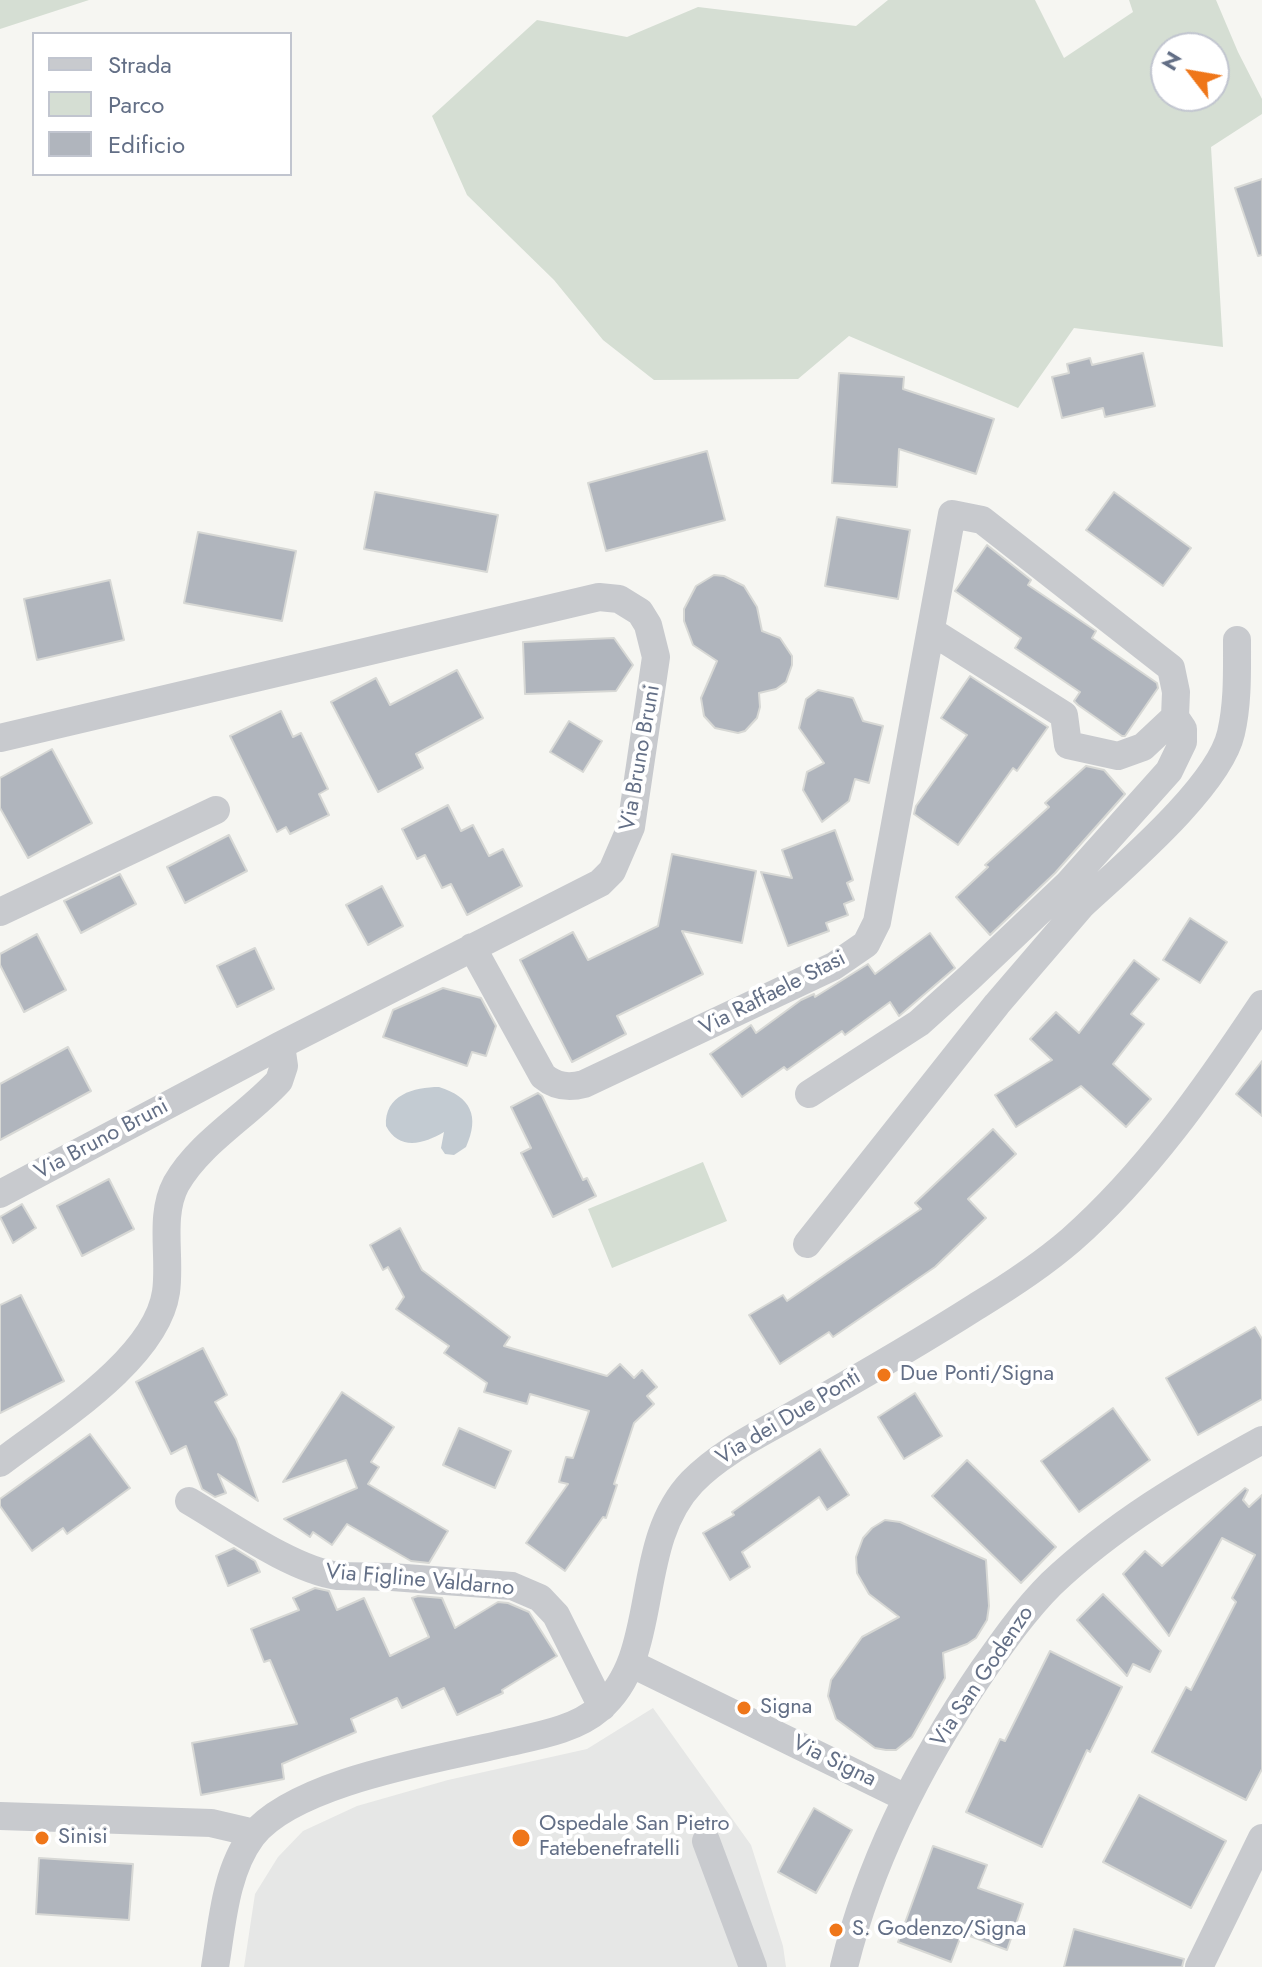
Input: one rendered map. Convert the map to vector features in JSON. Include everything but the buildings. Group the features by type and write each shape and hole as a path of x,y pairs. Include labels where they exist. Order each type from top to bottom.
{"street":[{"name":"Via Raffaele Stasi","path":"472,947 543,1076 555,1084 569,1087 584,1084 699,1031 834,966 859,950 877,922 952,514 982,520 1171,668 1176,692 1175,717"},
{"name":"Via Bruno Bruni","path":"0,738 582,600 608,597 626,602 645,617 655,649 656,666 631,827 612,871 600,883 281,1045 0,1194"},
{"path":"807,1244 997,1004 1169,771 1183,742 1183,729 1175,717 1143,747 1118,756 1068,745 1064,715 931,631"},
{"path":"809,1094 919,1023 1075,895 1147,844 1192,797 1222,756 1231,734 1238,680 1237,640"},
{"path":"0,912 216,810"},
{"name":"Via dei Due Ponti","path":"254,1833 290,1808 338,1785 417,1762 542,1734 578,1722 602,1707 621,1684 632,1664 660,1536 680,1497 696,1478 727,1454 977,1307 1039,1266 1071,1240 1150,1158 1221,1066 1262,1004"},
{"path":"0,1463 110,1378 148,1336 166,1296 167,1213 173,1191 193,1161 279,1081 284,1066 281,1045"},
{"name":"Via San Godenzo","path":"844,1967 876,1870 906,1798 964,1698 1010,1632 1043,1592 1107,1538 1168,1494 1262,1440"},
{"name":"Via Figline Valdarno","path":"189,1501 319,1573 500,1584 531,1593 549,1605 556,1615 602,1707"},
{"name":"Via Signa","path":"632,1664 906,1798"},
{"path":"0,1816 211,1823 254,1833 232,1880 215,1967"},
{"path":"1201,1963 1262,1838"},
{"path":"706,1841 753,1967"}],"shaded area":[{"path":"439,1087 459,1096 470,1109 472,1117 466,1147 454,1155 445,1154 441,1148 444,1132 412,1143 398,1139 386,1126 387,1115 395,1100 411,1091"},
{"name":"Ospedale San Pietro Fatebenefratelli","path":"653,1708 751,1845 783,1946 786,1967 244,1967 255,1894 278,1857 303,1831 357,1806 448,1780 587,1749"}],"green space":[{"path":"0,0 89,0 0,29"},
{"path":"888,0 1035,0 1064,58 1133,12 1129,0 1216,0 1230,32 1150,32 1150,112 1230,112 1230,33 1262,99 1262,114 1211,147 1223,347 1074,328 1018,408 849,336 798,379 654,380 603,340 554,280 467,195 432,116 537,20 627,37 698,7 856,26"},
{"path":"703,1162 727,1221 612,1268 588,1209"}],"place":[{"name":"Due Ponti/Signa","path":"884,1375"},
{"name":"Signa","path":"744,1708"},
{"name":"Sinisi","path":"42,1838"},
{"name":"Ospedale San Pietro Fatebenefratelli","path":"521,1838"},
{"name":"S. Godenzo/Signa","path":"836,1930"}]}
